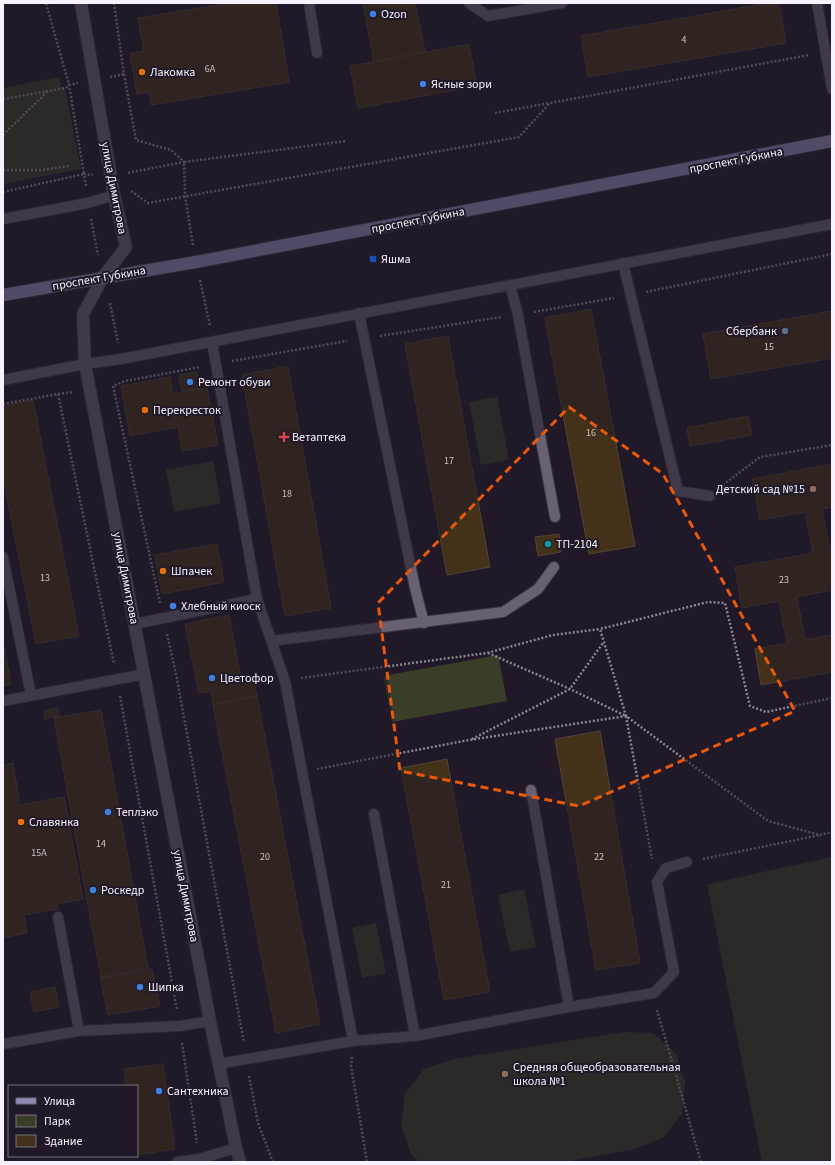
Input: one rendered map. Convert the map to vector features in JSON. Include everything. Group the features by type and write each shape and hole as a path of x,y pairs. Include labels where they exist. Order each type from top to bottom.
{"main road":[{"name":"улица Димитрова","path":"81,3 114,195 126,247 103,277 83,314 85,364 136,624 218,1064 240,1162"},
{"name":"проспект Губкина","path":"3,295 196,262 832,141"}],"lane":[{"path":"309,3 317,53"},
{"path":"469,3 488,16 562,3"},
{"path":"817,3 824,52 832,89"},
{"path":"3,219 88,203 114,195"},
{"path":"3,380 212,342 832,224"},
{"path":"623,263 678,491 710,496"},
{"path":"510,285 518,315 555,517"},
{"path":"359,314 415,588 424,623"},
{"path":"212,342 257,599 285,681 353,1041"},
{"path":"3,557 31,695"},
{"path":"271,641 503,612 538,589 554,567"},
{"path":"136,624 257,599"},
{"path":"3,701 145,674"},
{"path":"531,790 569,1007"},
{"path":"374,814 415,1036"},
{"path":"218,1064 353,1041 415,1036 569,1007 654,993 674,972 657,882 666,868 687,862"},
{"path":"58,917 80,1031"},
{"path":"3,1044 80,1031 180,1026 210,1021"},
{"path":"177,1162 199,1159 236,1148"}],"path":[{"path":"46,3 69,85 88,203 103,277"},
{"path":"114,3 124,74 136,140 171,150 184,162 185,196 196,262"},
{"path":"495,113 824,52"},
{"path":"3,100 66,88 69,85 124,74"},
{"path":"3,135 47,91"},
{"path":"111,176 148,203 519,137 550,103"},
{"path":"3,192 84,174 111,176 184,162 347,141"},
{"path":"3,170 41,170 70,166"},
{"path":"273,1162 258,1123 176,674 113,386 125,381 215,364 364,338 518,315 631,295 832,254"},
{"path":"202,289 210,328"},
{"path":"111,307 118,345"},
{"path":"3,404 58,394 117,679 180,1026 199,1159"},
{"path":"710,496 760,457 832,445"},
{"path":"285,681 487,653 553,635 600,628 708,602 725,603 750,706 766,712 832,698"},
{"path":"600,628 626,716 657,882"},
{"path":"469,740 570,689 604,643"},
{"path":"487,653 570,689 626,716 768,821 820,835"},
{"path":"303,772 469,740 626,716"},
{"path":"687,862 832,832"},
{"path":"654,993 657,1009 701,1162"},
{"path":"353,1041 351,1066 367,1162"}],"highlighted area":[{"path":"569,407 663,474 795,711 579,806 400,771 378,603"}],"green space":[{"path":"59,77 62,89 65,89 81,169 3,184 3,88"},
{"path":"497,397 509,460 481,465 469,402"},
{"path":"213,461 221,503 174,512 166,470"},
{"path":"498,655 507,701 392,722 383,676"},
{"path":"832,857 832,1162 762,1162 707,884"},
{"path":"524,889 536,947 510,952 498,895"},
{"path":"376,923 386,973 362,978 352,928"},
{"path":"624,1032 653,1033 676,1053 685,1082 682,1114 663,1138 635,1149 564,1162 419,1162 411,1154 401,1125 405,1094 424,1069 454,1059"}],"building":[{"path":"218,3 276,3 289,82 151,105 149,92 137,94 130,54 144,51 138,18 218,5"},
{"path":"363,3 415,3 425,52 374,62"},
{"path":"768,3 779,3 786,43 588,77 581,36"},
{"path":"469,44 477,86 358,108 350,66"},
{"path":"591,309 635,546 589,554 545,318"},
{"path":"832,311 832,358 711,379 703,334"},
{"path":"448,336 490,567 447,575 405,344"},
{"path":"288,366 331,608 285,616 242,375"},
{"name":"Ремонт обуви","path":"197,372 200,388 182,391 179,375"},
{"path":"170,377 173,394 207,388 218,445 182,451 178,427 130,436 121,386"},
{"path":"33,400 79,636 36,644 3,478 3,406"},
{"path":"748,416 752,435 690,446 687,428"},
{"path":"832,464 832,507 822,509 830,550 832,550 832,590 797,597 805,640 832,635 832,672 761,685 755,649 787,643 779,601 742,608 735,567 813,553 805,512 760,520 752,479"},
{"name":"ТП-2104","path":"559,534 561,552 538,556 535,537"},
{"path":"217,544 224,582 162,594 155,555"},
{"path":"229,615 242,684 254,681 257,696 213,705 211,691 199,693 185,624"},
{"path":"3,641 11,684 3,686"},
{"path":"257,696 320,1024 276,1033 213,705"},
{"path":"58,708 59,716 45,719 44,711"},
{"path":"101,710 148,968 101,977 54,718"},
{"path":"600,731 640,963 596,970 555,739"},
{"path":"447,759 490,992 444,1000 401,768"},
{"path":"13,763 20,805 64,797 83,899 57,904 58,909 24,915 27,933 3,938 3,765"},
{"path":"152,969 160,1006 108,1015 100,978"},
{"path":"55,987 59,1007 34,1012 30,992"},
{"path":"163,1064 175,1149 138,1155 138,1085 126,1085 124,1069"}],"place":[{"name":"Ozon","path":"373,14"},
{"name":"Лакомка","path":"142,72"},
{"name":"Ясные зори","path":"423,84"},
{"name":"Яшма","path":"373,259"},
{"name":"Сбербанк","path":"785,331"},
{"name":"Ремонт обуви","path":"190,382"},
{"name":"Перекресток","path":"145,410"},
{"name":"Ветаптека","path":"284,437"},
{"name":"Детский сад №15","path":"813,489"},
{"name":"ТП-2104","path":"548,544"},
{"name":"Шпачек","path":"163,571"},
{"name":"Хлебный киоск","path":"173,606"},
{"name":"Цветофор","path":"212,678"},
{"name":"Теплэко","path":"108,812"},
{"name":"Славянка","path":"21,822"},
{"name":"Роскедр","path":"93,890"},
{"name":"Шипка","path":"140,987"},
{"name":"Средняя общеобразовательная школа №1","path":"505,1074"},
{"name":"Сантехника","path":"159,1091"}]}
